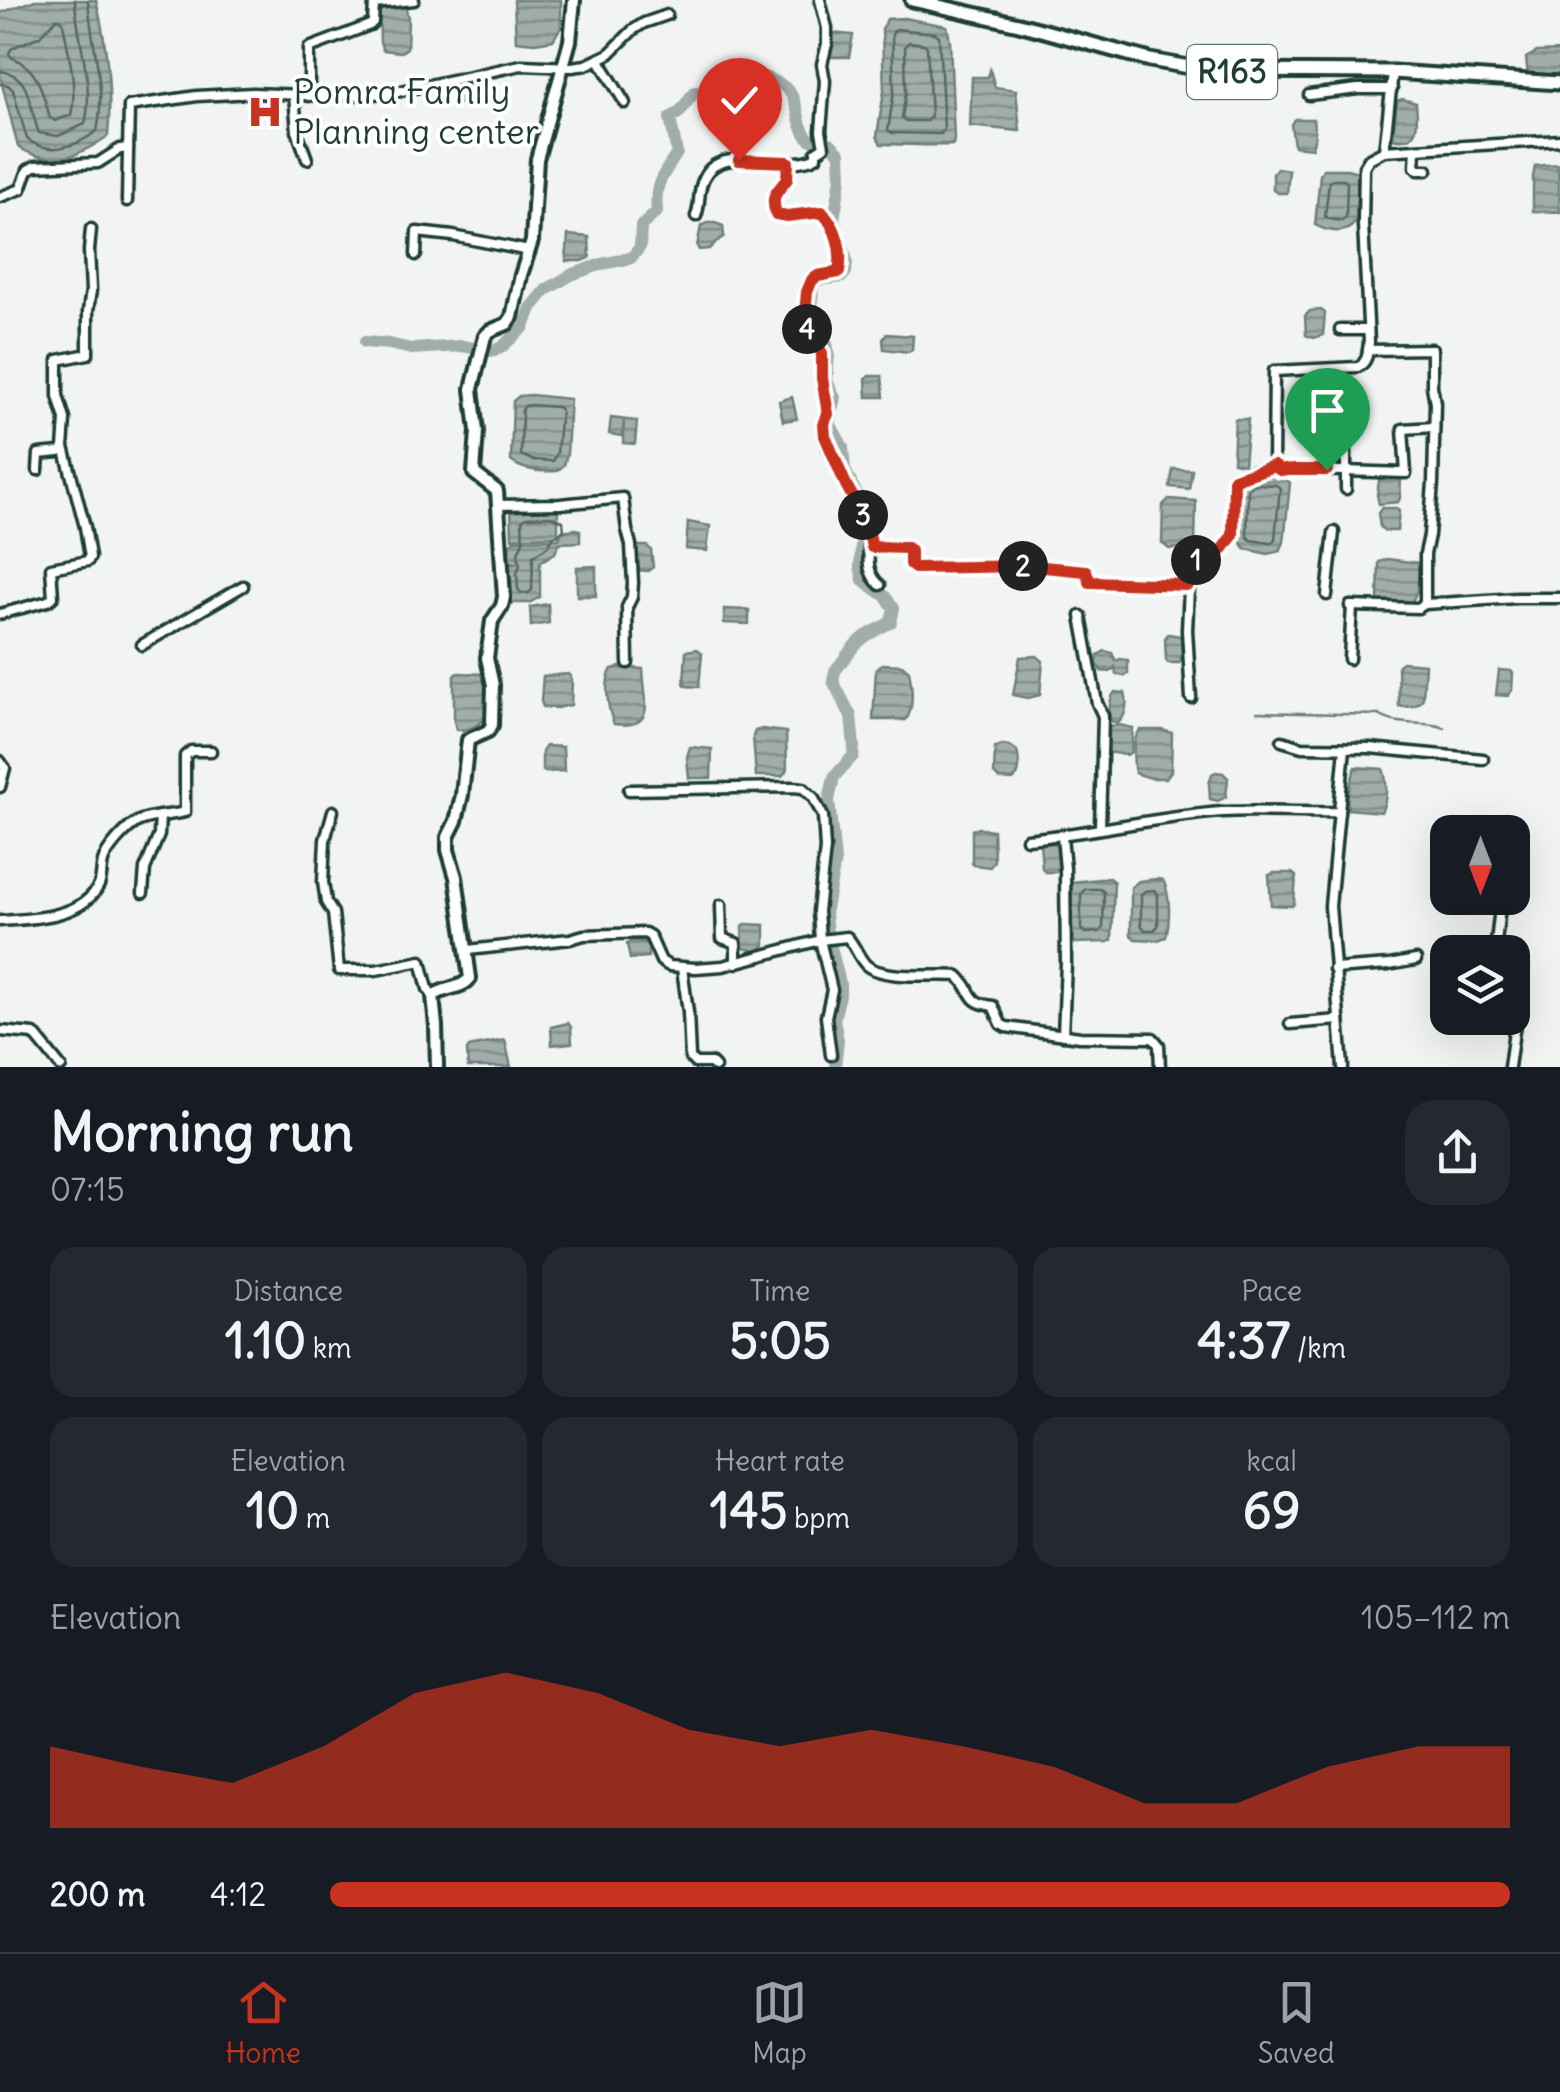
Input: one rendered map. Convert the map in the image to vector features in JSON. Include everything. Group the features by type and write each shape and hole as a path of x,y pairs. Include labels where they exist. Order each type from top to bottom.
{"main road":[{"name":"R163","path":"912,0 1196,69 1393,72 1560,83"}],"street":[{"path":"309,96 309,48 370,25 374,4 414,0"},
{"path":"433,996 468,982 470,973 448,837 462,795 467,743 488,731 492,724 494,684 487,658 492,621 502,606 504,590 495,488 474,473 476,415 472,389 487,333 510,320 532,241 537,160 570,41 574,0"},
{"path":"696,216 703,178 709,168 720,162 808,161 824,147 822,64 827,44 820,0"},
{"path":"127,201 129,106 253,93 309,96 400,92 522,65 586,65 609,54 644,23 667,14"},
{"path":"599,60 624,103"},
{"path":"1384,152 1393,72"},
{"path":"1309,94 1392,89"},
{"path":"294,95 297,131 307,159"},
{"path":"1274,466 1274,371 1358,366 1368,350 1363,175 1369,159 1384,152 1560,140"},
{"path":"0,198 21,189 28,170 35,166 98,163 128,148"},
{"path":"1416,149 1415,167 1427,170"},
{"path":"788,162 787,179 774,198 776,214 822,212 828,216 844,268 812,280 804,322 822,353 828,414 825,436 868,526 872,547 867,558 868,571 876,586"},
{"path":"0,614 48,602 53,596 51,568 88,561 85,527 62,435 58,360 88,354 92,229"},
{"path":"416,255 416,232 529,251"},
{"path":"1340,330 1368,330"},
{"path":"1368,350 1432,349 1434,427 1432,500 1425,554 1426,604"},
{"path":"1274,466 1280,470 1406,474 1403,429 1434,427"},
{"path":"38,470 39,454 59,452 64,445"},
{"path":"1346,451 1346,490"},
{"path":"1191,698 1187,630 1192,563 1216,558 1233,535 1234,479 1274,466"},
{"path":"497,505 623,498 633,583 628,607 628,663"},
{"path":"1327,595 1334,532"},
{"path":"872,547 907,548 910,564 915,568 1033,566 1086,571 1090,582 1188,585"},
{"path":"142,645 243,586"},
{"path":"1350,659 1351,606 1418,608 1426,604 1560,598"},
{"path":"1082,616 1097,703 1103,716 1100,828"},
{"path":"1282,741 1302,746 1483,759"},
{"path":"1343,1067 1331,895 1345,748"},
{"path":"0,921 26,920 79,905 96,890 107,850 132,825 185,810 186,754 210,751"},
{"path":"0,760 5,768 0,787"},
{"path":"629,790 803,788 813,796 823,816 825,834 818,911 832,990 826,1017 831,1055"},
{"path":"333,811 325,840 323,882 326,902 333,913 339,970 376,970 421,961 433,996 437,1067"},
{"path":"1027,839 1223,812 1339,812"},
{"path":"144,893 145,870 159,836 160,816"},
{"path":"1062,836 1064,1035"},
{"path":"721,905 722,938 736,943 736,964"},
{"path":"468,950 570,940 584,934 645,933 661,961 682,968 736,964 826,939 850,940 872,969 958,976 974,1000 993,1006 1006,1027 1064,1035 1153,1038 1158,1043 1160,1067"},
{"path":"1334,970 1416,960"},
{"path":"682,968 690,1058 715,1067"},
{"path":"1290,1024 1339,1020"},
{"path":"0,1032 34,1034 61,1067"},
{"path":"1509,1067 1513,1035"}],"water":[{"path":"35,0 96,0 103,34 109,85 108,136 64,158 42,157 18,147 0,76 0,13"},
{"path":"514,0 561,0 561,27 553,40 516,41"},
{"path":"405,4 407,48 401,52 383,50 379,8"},
{"path":"887,19 947,26 953,145 881,144 877,136 884,91 882,29"},
{"path":"831,33 853,35 849,57 828,57"},
{"path":"1560,51 1560,76 1528,76 1526,58 1537,52"},
{"path":"990,70 995,87 1016,90 1020,131 970,126 972,77 988,77"},
{"path":"473,80 476,100 465,104 454,101 453,84"},
{"path":"1397,101 1416,103 1415,131 1408,138 1393,138"},
{"path":"1295,119 1313,119 1312,148 1294,146 1291,124"},
{"path":"1558,164 1560,212 1533,211 1535,166"},
{"path":"1277,168 1289,170 1287,193 1273,190"},
{"path":"1323,169 1358,172 1356,220 1348,229 1332,231 1315,225"},
{"path":"701,226 723,226 724,236 709,249 699,250"},
{"path":"568,235 589,237 590,258 566,261"},
{"path":"1310,311 1325,313 1323,335 1314,338 1306,335 1305,316"},
{"path":"886,334 913,336 912,350 884,349"},
{"path":"869,376 882,376 884,397 867,397"},
{"path":"531,395 570,399 567,454 557,471 532,470 511,461 513,401"},
{"path":"792,397 797,419 783,421 779,401"},
{"path":"611,418 637,421 635,444 623,443 624,421 622,436 609,434"},
{"path":"1235,419 1248,419 1244,464 1233,462"},
{"path":"1173,469 1192,470 1189,489 1170,487"},
{"path":"1380,474 1401,478 1398,502 1379,504"},
{"path":"1279,475 1290,483 1284,542 1280,551 1268,554 1246,549 1236,527 1238,483 1240,478"},
{"path":"1169,499 1196,501 1195,547 1169,549 1162,543 1163,505"},
{"path":"511,507 558,509 558,536 512,538"},
{"path":"1382,508 1399,511 1397,531 1380,527 1378,513"},
{"path":"688,522 710,526 707,551 686,549"},
{"path":"580,530 580,542 559,543 555,553 540,562 540,597 529,603 508,603 507,571 515,563 508,561 510,544 514,540 559,539 562,531"},
{"path":"637,546 651,550 653,567 648,571 635,570"},
{"path":"1387,559 1420,566 1411,604 1378,601 1379,562"},
{"path":"596,566 596,596 577,596 577,567"},
{"path":"548,604 549,623 531,626 530,607"},
{"path":"724,609 749,610 749,624 724,623"},
{"path":"1168,634 1181,636 1179,663 1166,660"},
{"path":"697,649 702,653 699,687 686,686 686,651"},
{"path":"1112,653 1116,661 1128,660 1128,674 1116,674 1115,667 1110,672 1101,671 1098,655"},
{"path":"1037,656 1043,661 1040,695 1013,695 1020,657"},
{"path":"882,664 902,665 909,671 911,703 906,720 873,720 876,670"},
{"path":"1425,664 1423,698 1406,707 1399,706 1398,665"},
{"path":"619,667 643,669 645,710 643,717 628,725 614,724 608,704 609,675"},
{"path":"1499,670 1513,673 1508,696 1496,695"},
{"path":"458,673 488,677 486,718 461,730 457,730 454,722 454,676"},
{"path":"569,674 571,705 543,707 543,676"},
{"path":"1115,692 1125,693 1126,701 1125,714 1118,723 1110,721"},
{"path":"1119,725 1133,728 1131,752 1127,755 1105,752 1105,730"},
{"path":"762,729 786,732 787,770 782,776 756,776 753,736"},
{"path":"1140,730 1172,733 1171,771 1166,778 1135,773 1134,745"},
{"path":"1002,745 1017,751 1019,770 1013,780 999,779 994,774 995,748"},
{"path":"546,746 563,747 564,771 542,770"},
{"path":"690,747 712,749 711,778 689,778"},
{"path":"1355,767 1383,769 1386,791 1381,812 1348,809"},
{"path":"1216,772 1228,778 1226,797 1218,801 1210,799 1209,784"},
{"path":"972,830 993,830 994,861 990,867 972,863"},
{"path":"1040,841 1058,842 1059,869 1045,872"},
{"path":"1269,875 1296,876 1292,906 1271,905"},
{"path":"1109,878 1114,882 1112,940 1074,943 1072,882"},
{"path":"1163,880 1167,893 1166,937 1135,939 1131,935 1131,887 1139,881"},
{"path":"746,924 765,925 765,945 756,951 743,948 742,928"},
{"path":"648,942 648,957 630,959 627,944"},
{"path":"568,1023 572,1043 552,1045 551,1027"},
{"path":"505,1040 511,1067 468,1067 469,1047"}],"waterway":[{"path":"365,342 411,349 463,346 488,351 503,346 524,327 531,308 546,290 571,275 631,258 640,247 641,226 657,212 658,186 677,153 670,118 680,112 694,92 764,77 778,82 792,96 809,139 830,143 840,153 841,178 834,219 847,260 846,272 842,277 819,280 813,285 811,319 829,354 827,381 835,398 831,425 843,447 845,470 864,509"},
{"path":"835,1067 838,1040 834,1019 840,983 825,914 835,861 829,800 834,777 853,756 854,747 851,716 833,681 835,671 855,645 891,622 894,608 863,580 861,546 869,540 870,528"},
{"path":"1474,605 1514,602"},
{"path":"1257,712 1379,715 1445,728"}],"place":[{"name":"Pomra Family Planning center","path":"265,112"}],"route":[{"path":"739,160 788,162 786,182 774,198 777,216 822,212 828,216 837,238 839,272 818,276 808,285 804,322 822,353 828,414 825,436 866,520 872,547 907,548 910,564 915,568 1033,566 1086,571 1090,582 1188,585 1192,563 1216,558 1233,535 1234,479 1274,466 1280,470 1327,470"}]}
